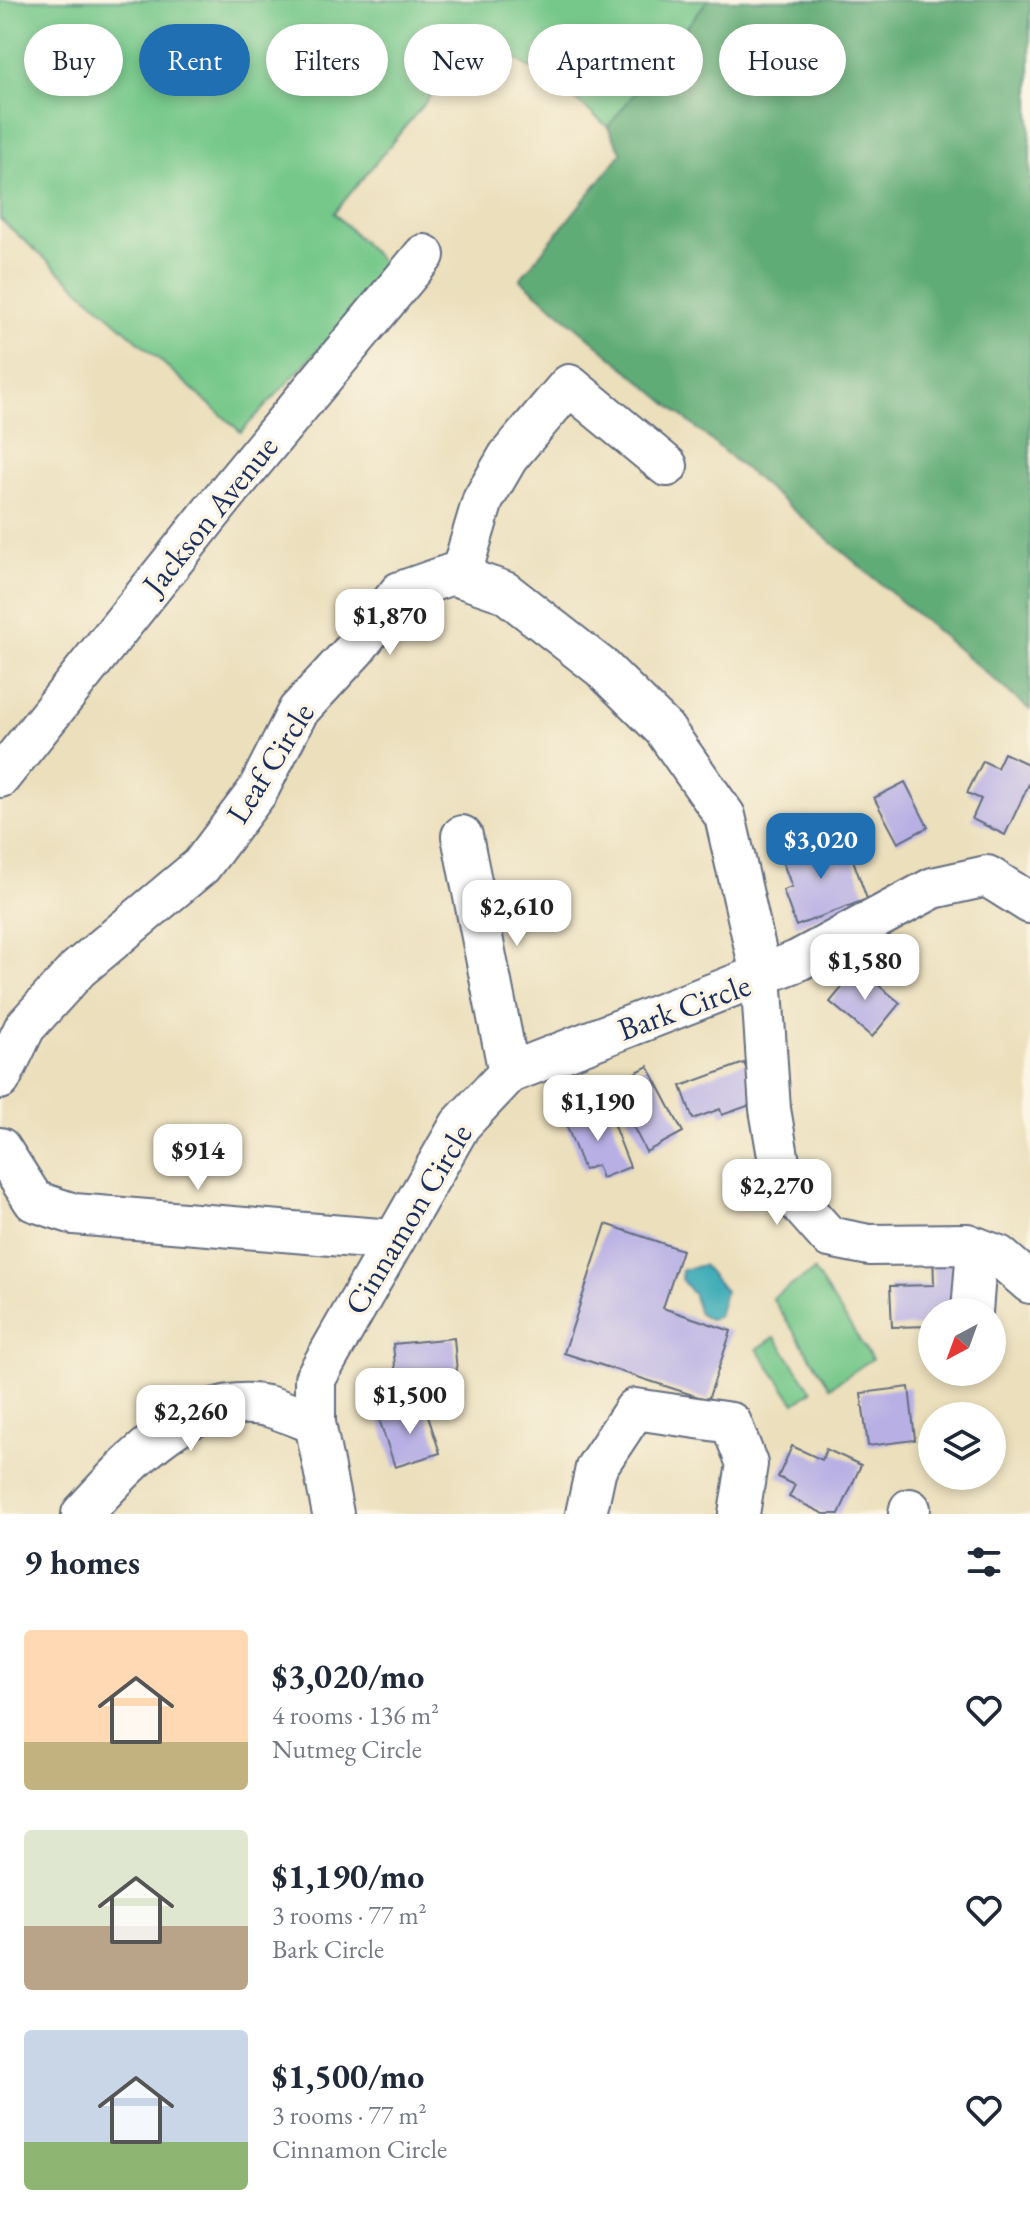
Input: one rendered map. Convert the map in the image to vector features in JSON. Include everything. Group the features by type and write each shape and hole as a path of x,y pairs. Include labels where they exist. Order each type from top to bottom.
{"street":[{"name":"Jackson Avenue","path":"0,777 231,488 424,255"},
{"path":"460,577 483,500 508,457 569,385 667,466"},
{"name":"Leaf Circle","path":"0,1079 25,1027 78,969 201,866 257,792 298,711 356,648 400,592 452,574 505,592 602,668 664,729 725,816 761,974"},
{"path":"462,836 509,1073"},
{"path":"761,974 797,961 933,888 987,876 1023,885"},
{"name":"Bark Circle","path":"509,1073 761,974 770,1109 782,1180 805,1210 829,1237 869,1245 967,1244 999,1256 1030,1283"},
{"name":"Cinnamon Circle","path":"333,1514 315,1423 315,1379 460,1125 509,1073"},
{"path":"0,1148 34,1201 74,1214 392,1240"},
{"path":"973,1298 977,1248"},
{"path":"82,1514 176,1424 215,1406 266,1406 315,1423"},
{"path":"586,1514 596,1468 635,1409 731,1423 747,1464 739,1514"}],"green space":[{"path":"0,0 708,0 689,24 528,24 528,67 512,57 512,24 404,24 404,96 430,96 334,213 385,265 331,336 241,432 0,219"},
{"path":"708,0 1030,0 1030,710 520,279 622,153 608,127 632,96 703,96 703,24 689,24"},
{"path":"571,96 632,96 608,127"},
{"path":"814,1271 872,1359 830,1387 772,1298"},
{"path":"775,1337 812,1391 795,1403 757,1349"}],"water":[{"path":"703,1265 725,1291 718,1317 709,1319 698,1312 694,1295 681,1279 682,1270"}],"building":[{"path":"1004,753 1030,765 1030,782 1005,835 972,819 981,799 967,793 983,761 997,768"},
{"path":"905,782 928,827 898,843 874,798"},
{"path":"831,836 837,853 849,849 867,899 796,926 783,890 792,887 780,855"},
{"path":"858,968 900,1003 872,1037 830,1002"},
{"path":"744,1063 759,1102 722,1115 720,1109 693,1119 681,1086"},
{"path":"648,1066 683,1132 646,1152 612,1085"},
{"path":"607,1108 630,1167 602,1178 597,1165 584,1170 566,1124"},
{"path":"606,1224 682,1250 663,1308 731,1331 708,1400 564,1353"},
{"path":"933,1252 959,1252 961,1298 918,1298 918,1326 892,1327 890,1286 934,1285"},
{"path":"454,1338 458,1383 397,1388 393,1344"},
{"path":"909,1387 915,1440 868,1446 861,1393"},
{"path":"424,1404 440,1453 395,1467 379,1419"},
{"path":"792,1446 822,1460 826,1449 861,1465 839,1514 824,1514 789,1497 795,1485 778,1477"}]}
